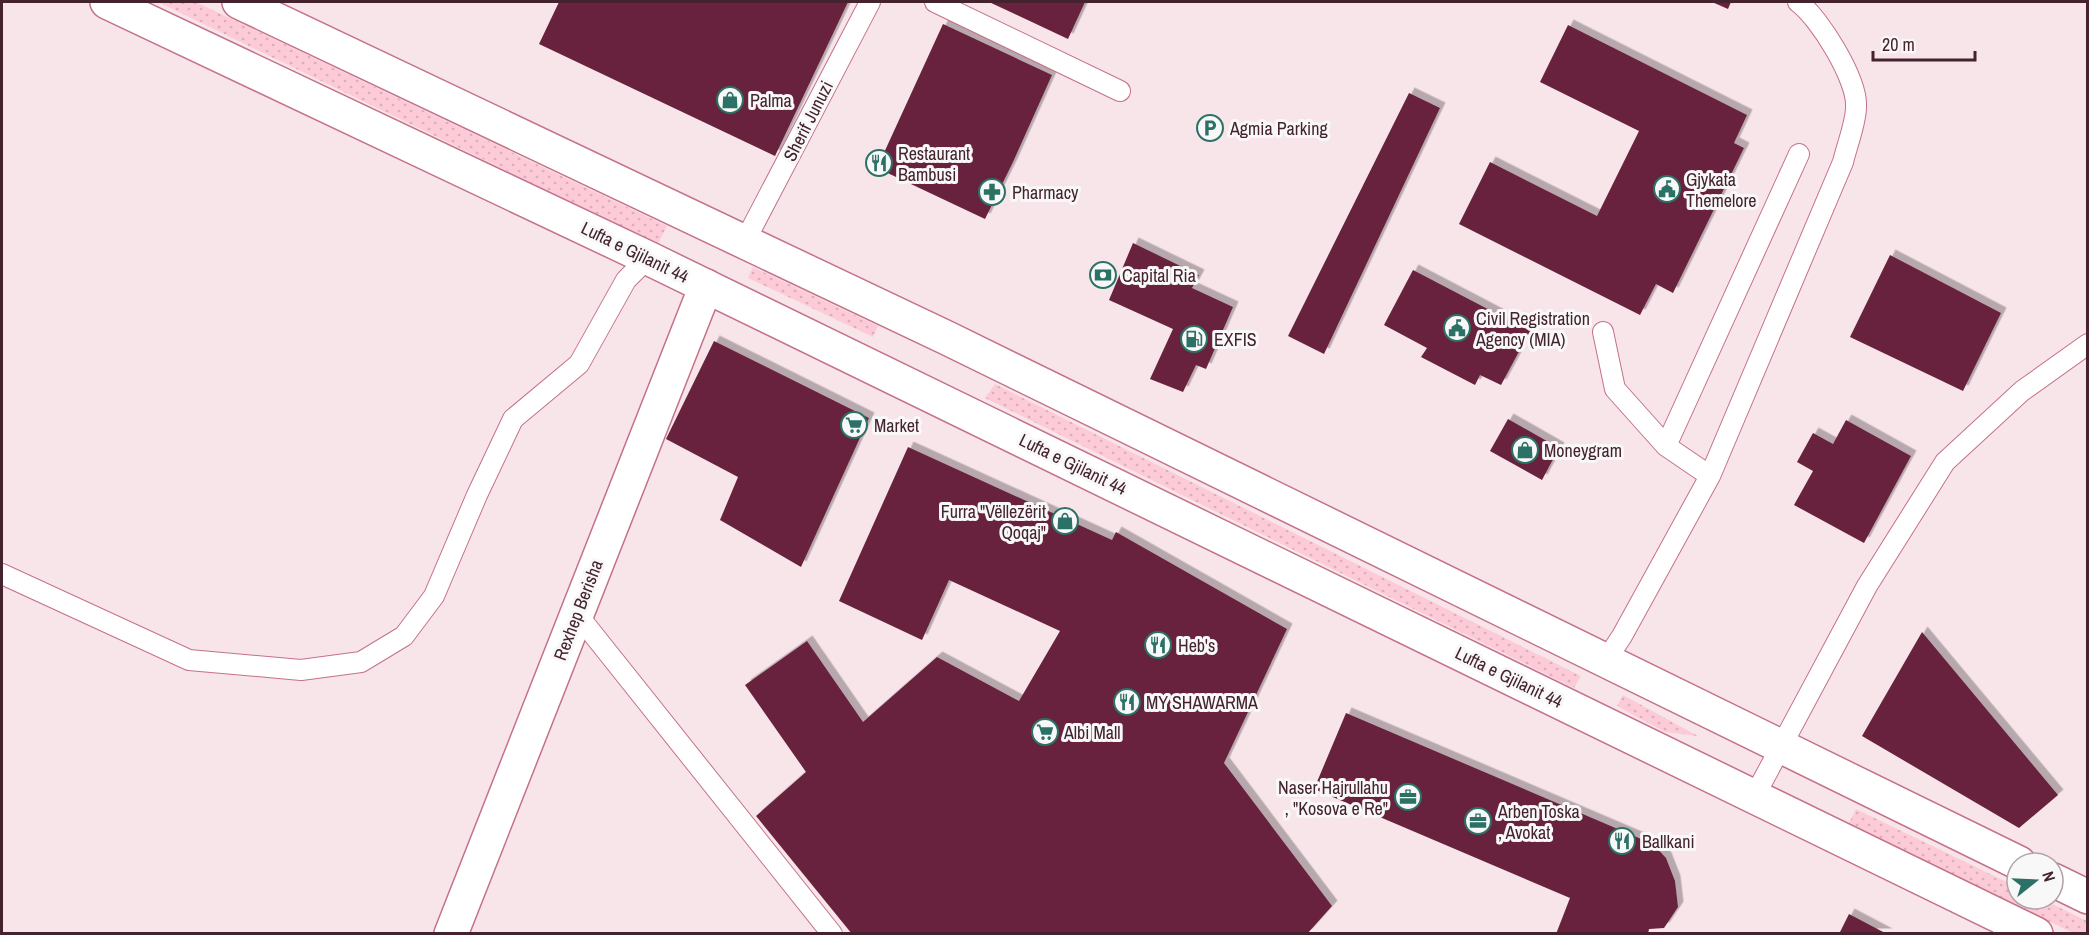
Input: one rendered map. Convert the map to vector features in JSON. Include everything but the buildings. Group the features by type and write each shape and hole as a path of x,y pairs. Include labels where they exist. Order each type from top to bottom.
{"main road":[{"name":"Lufta e Gjilanit 44","path":"106,2 648,258 2036,933"},
{"path":"240,2 745,241 2005,856"},
{"name":"Rexhep Berisha","path":"451,933 706,286"},
{"path":"2065,886 2088,897"}],"lane":[{"name":"Sherif Junuzi","path":"745,241 870,2"},
{"path":"935,2 1120,91"},
{"path":"1606,660 1622,636 1710,476 1843,162 1857,107 1853,84 1833,45 1798,2"},
{"path":"1666,446 1799,154"},
{"path":"2,574 189,660 302,670 361,662 404,636 434,596 477,495 513,419 579,364 626,280 648,258"},
{"path":"1604,332 1615,389 1666,446 1710,476"},
{"path":"1754,797 1867,586 1945,462 2022,391 2088,344"},
{"path":"577,614 832,933"}],"shaded area":[{"path":"158,2 196,2 667,226 658,244"},
{"path":"753,267 878,326 873,337 748,278"},
{"path":"995,384 1581,676 1574,688 985,398"},
{"path":"1623,695 1698,736 1665,732 1617,706"},
{"path":"1856,809 2005,881 2005,900 1848,825"},
{"path":"2065,910 2087,921 2087,933 2073,933 2027,911"}],"place":[{"name":"Palma","path":"730,100"},
{"name":"Agmia Parking","path":"1210,128"},
{"name":"Restaurant Bambusi","path":"879,163"},
{"name":"Gjykata Themelore","path":"1667,189"},
{"name":"Pharmacy","path":"992,192"},
{"name":"Capital Ria","path":"1103,275"},
{"name":"Civil Registration Agency (MIA)","path":"1457,328"},
{"name":"EXFIS","path":"1194,339"},
{"name":"Market","path":"854,425"},
{"name":"Moneygram","path":"1525,450"},
{"name":"Furra \"Vëllezërit Qoqaj\"","path":"1065,521"},
{"name":"Heb's","path":"1158,645"},
{"name":"MY SHAWARMA","path":"1127,702"},
{"name":"Albi Mall","path":"1045,732"},
{"name":"Naser Hajrullahu , \"Kosova e Re\"","path":"1408,797"},
{"name":"Arben Toska , Avokat","path":"1478,821"},
{"name":"Ballkani","path":"1622,841"}]}
